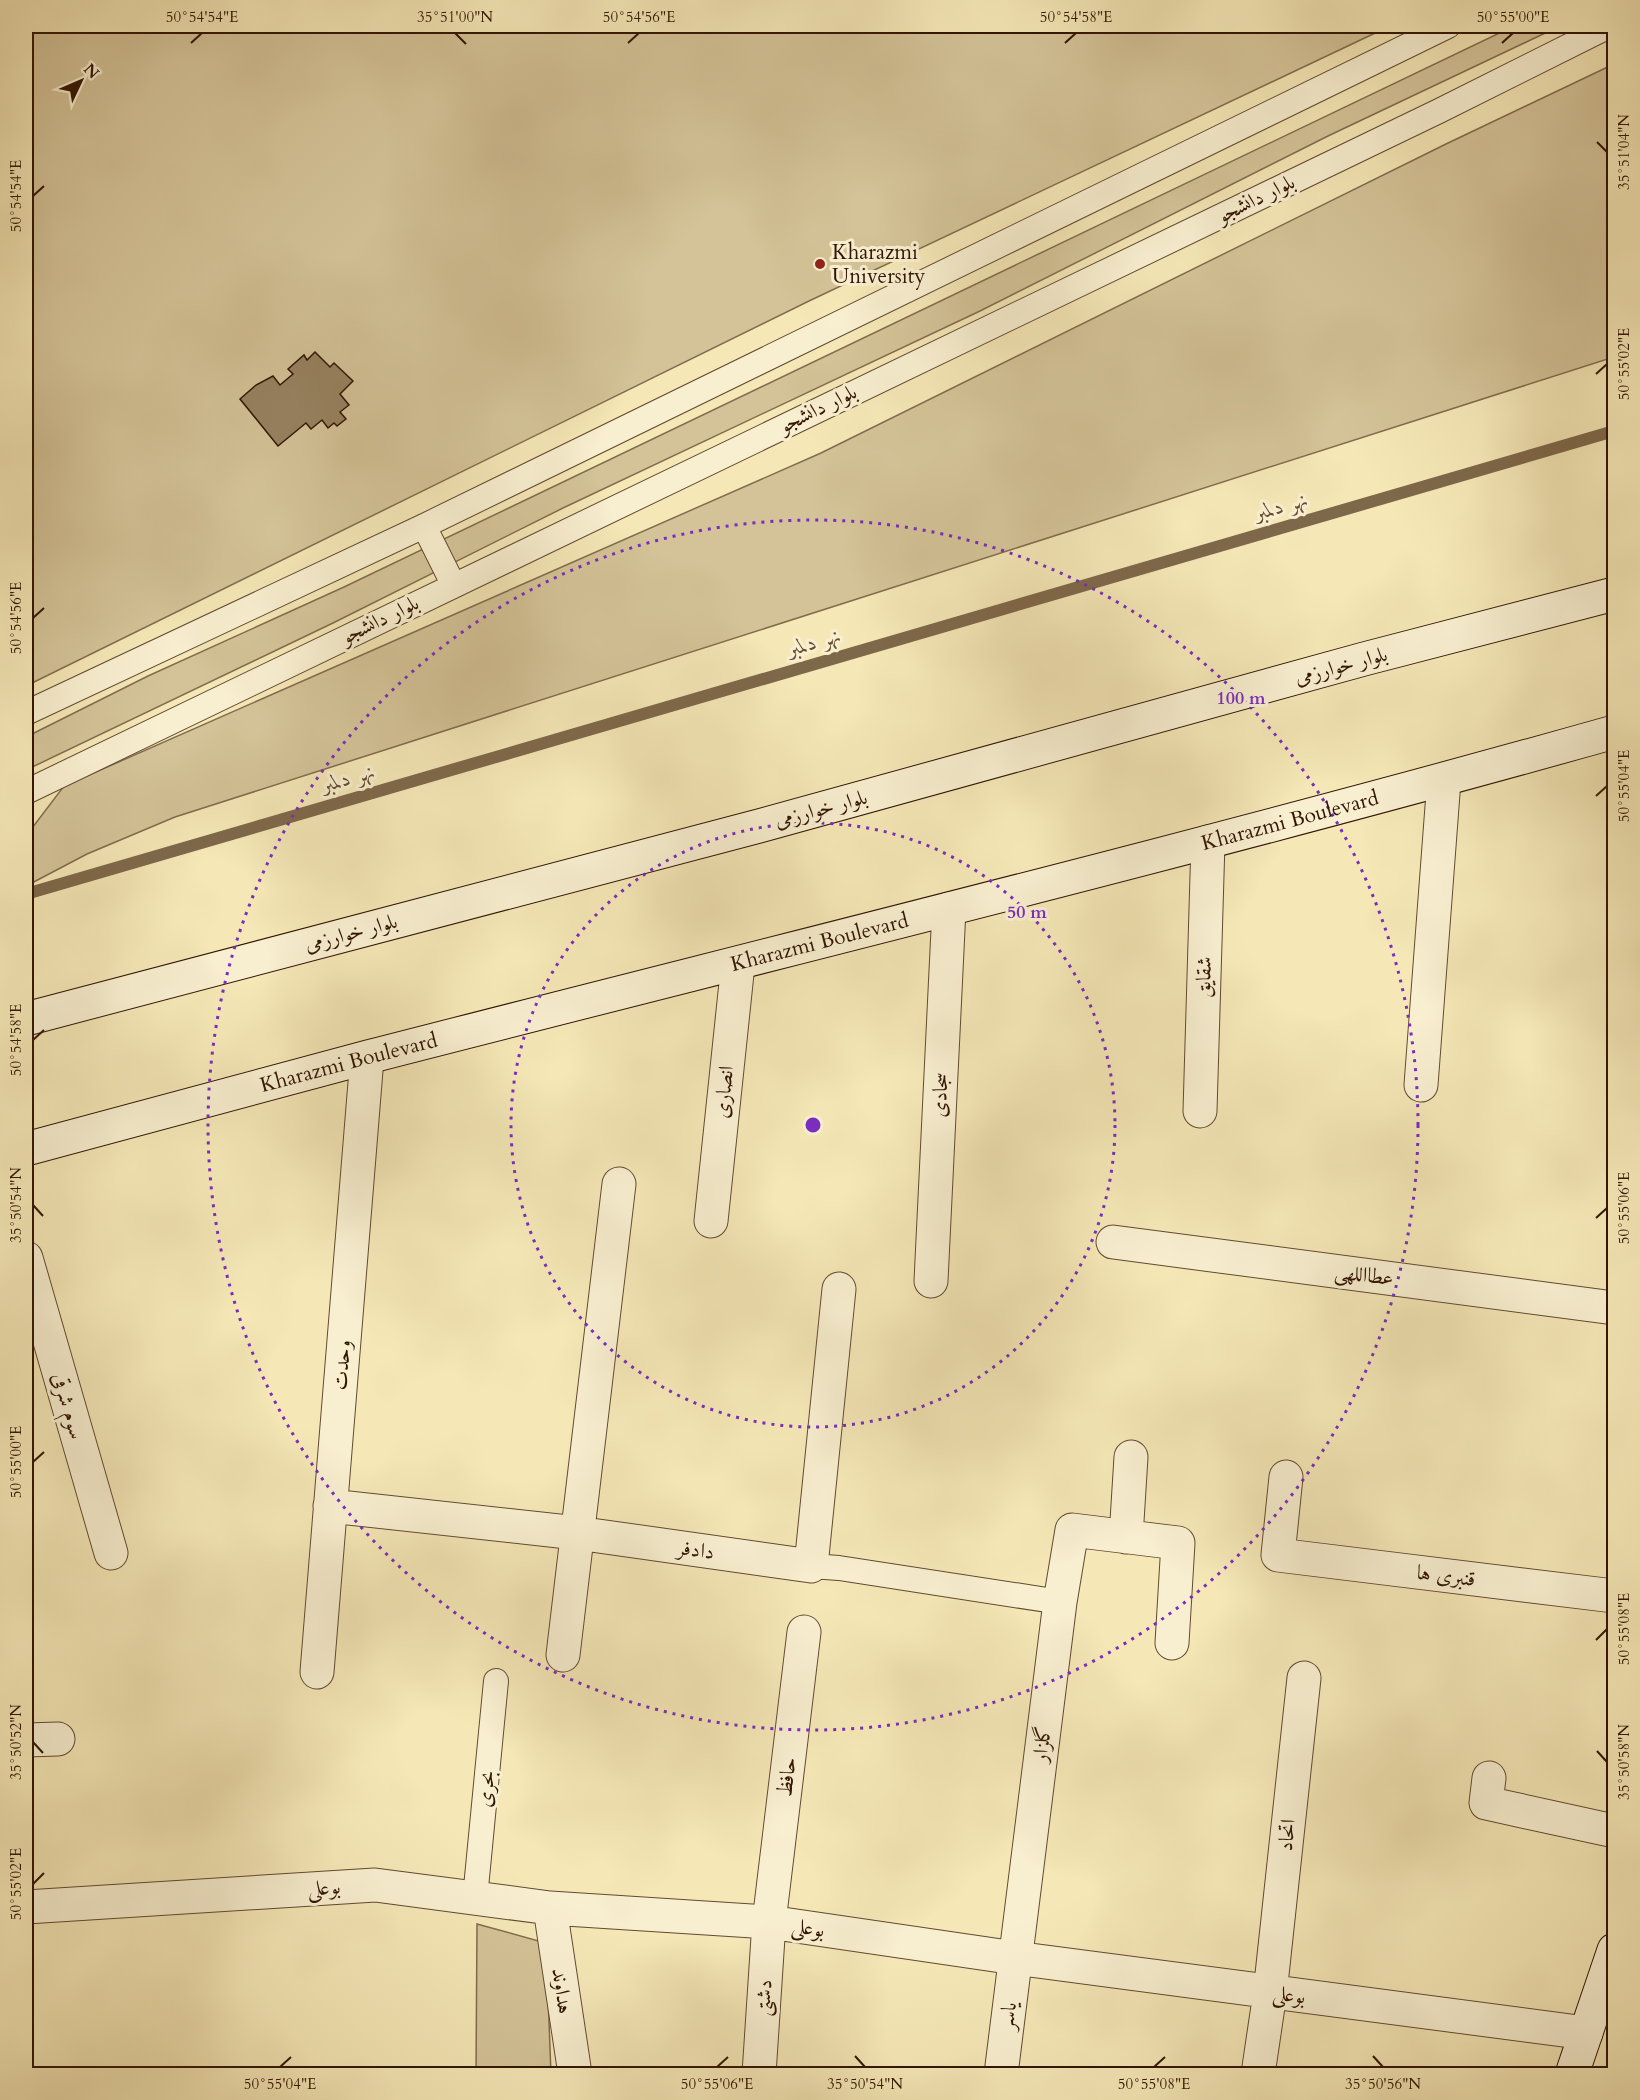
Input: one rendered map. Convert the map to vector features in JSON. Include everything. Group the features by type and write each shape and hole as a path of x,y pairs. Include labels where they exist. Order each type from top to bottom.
{"street":[{"name":"بلوار خوارزمی","path":"26,1019 759,826 1364,659 1614,594"},
{"name":"Kharazmi Boulevard","path":"26,1149 367,1058 1208,842 1444,780 1614,732"},
{"path":"1421,1085 1444,780"},
{"name":"شقایق","path":"1200,1111 1208,842"},
{"name":"سجادی","path":"931,1281 949,909"},
{"name":"انصاری","path":"711,1221 738,964"},
{"name":"وحدت","path":"317,1672 367,1058"},
{"path":"563,1655 619,1184"},
{"name":"عطااللهی","path":"1113,1242 1614,1308"},
{"name":"سوم شرقی","path":"26,1258 111,1553"},
{"path":"811,1566 839,1289"},
{"path":"1131,1457 1126,1537 1178,1543 1172,1643"},
{"name":"قنبری ها","path":"1286,1477 1278,1555 1614,1596"},
{"name":"دادفر","path":"330,1506 577,1533 811,1566"},
{"name":"گلزار","path":"1015,1958 1060,1602 1072,1530 1126,1537"},
{"name":"حافظ","path":"770,1922 804,1632"},
{"name":"اتحاد","path":"1258,2074 1270,1993 1304,1678"},
{"path":"26,1740 58,1739"},
{"path":"1489,1778 1486,1803 1614,1831"},
{"name":"بوعلی","path":"26,1907 375,1885 550,1908 770,1922 1270,1993 1586,2033"},
{"name":"هداوند","path":"550,1908 575,2074"},
{"name":"دشتی","path":"759,2074 770,1922"},
{"path":"1572,2074 1614,1950"},
{"name":"یاسر","path":"1001,2074 1015,1958"}],"lane":[{"path":"26,713 424,526 1448,26"},
{"name":"بلوار دانشجو","path":"26,792 453,584 1439,111 1609,26"},
{"path":"424,526 453,584"},
{"name":"دادفر","path":"811,1566 839,1568 1060,1602"},
{"name":"بحری","path":"475,1898 496,1681"}],"shaded area":[{"path":"26,26 1390,26 809,301 26,686"},
{"path":"1514,26 1560,26 1328,136 980,311 563,508 333,623 26,770 26,737 148,676 344,587"},
{"path":"1614,64 1614,357 175,817 87,854 30,884 26,879 26,836 64,786 821,453 1446,144"},
{"path":"477,1924 546,1943 551,2074 476,2074"}],"building":[{"path":"315,352 330,367 334,363 353,381 340,394 349,405 340,412 346,419 337,426 334,423 328,428 322,420 311,429 306,423 278,446 240,399 256,385 273,376 280,385 293,374 288,369 304,355 307,360"}],"waterway":[{"name":"نهر دلمبر","path":"26,894 1614,431"}],"place":[{"name":"Kharazmi University","path":"820,264"}]}
